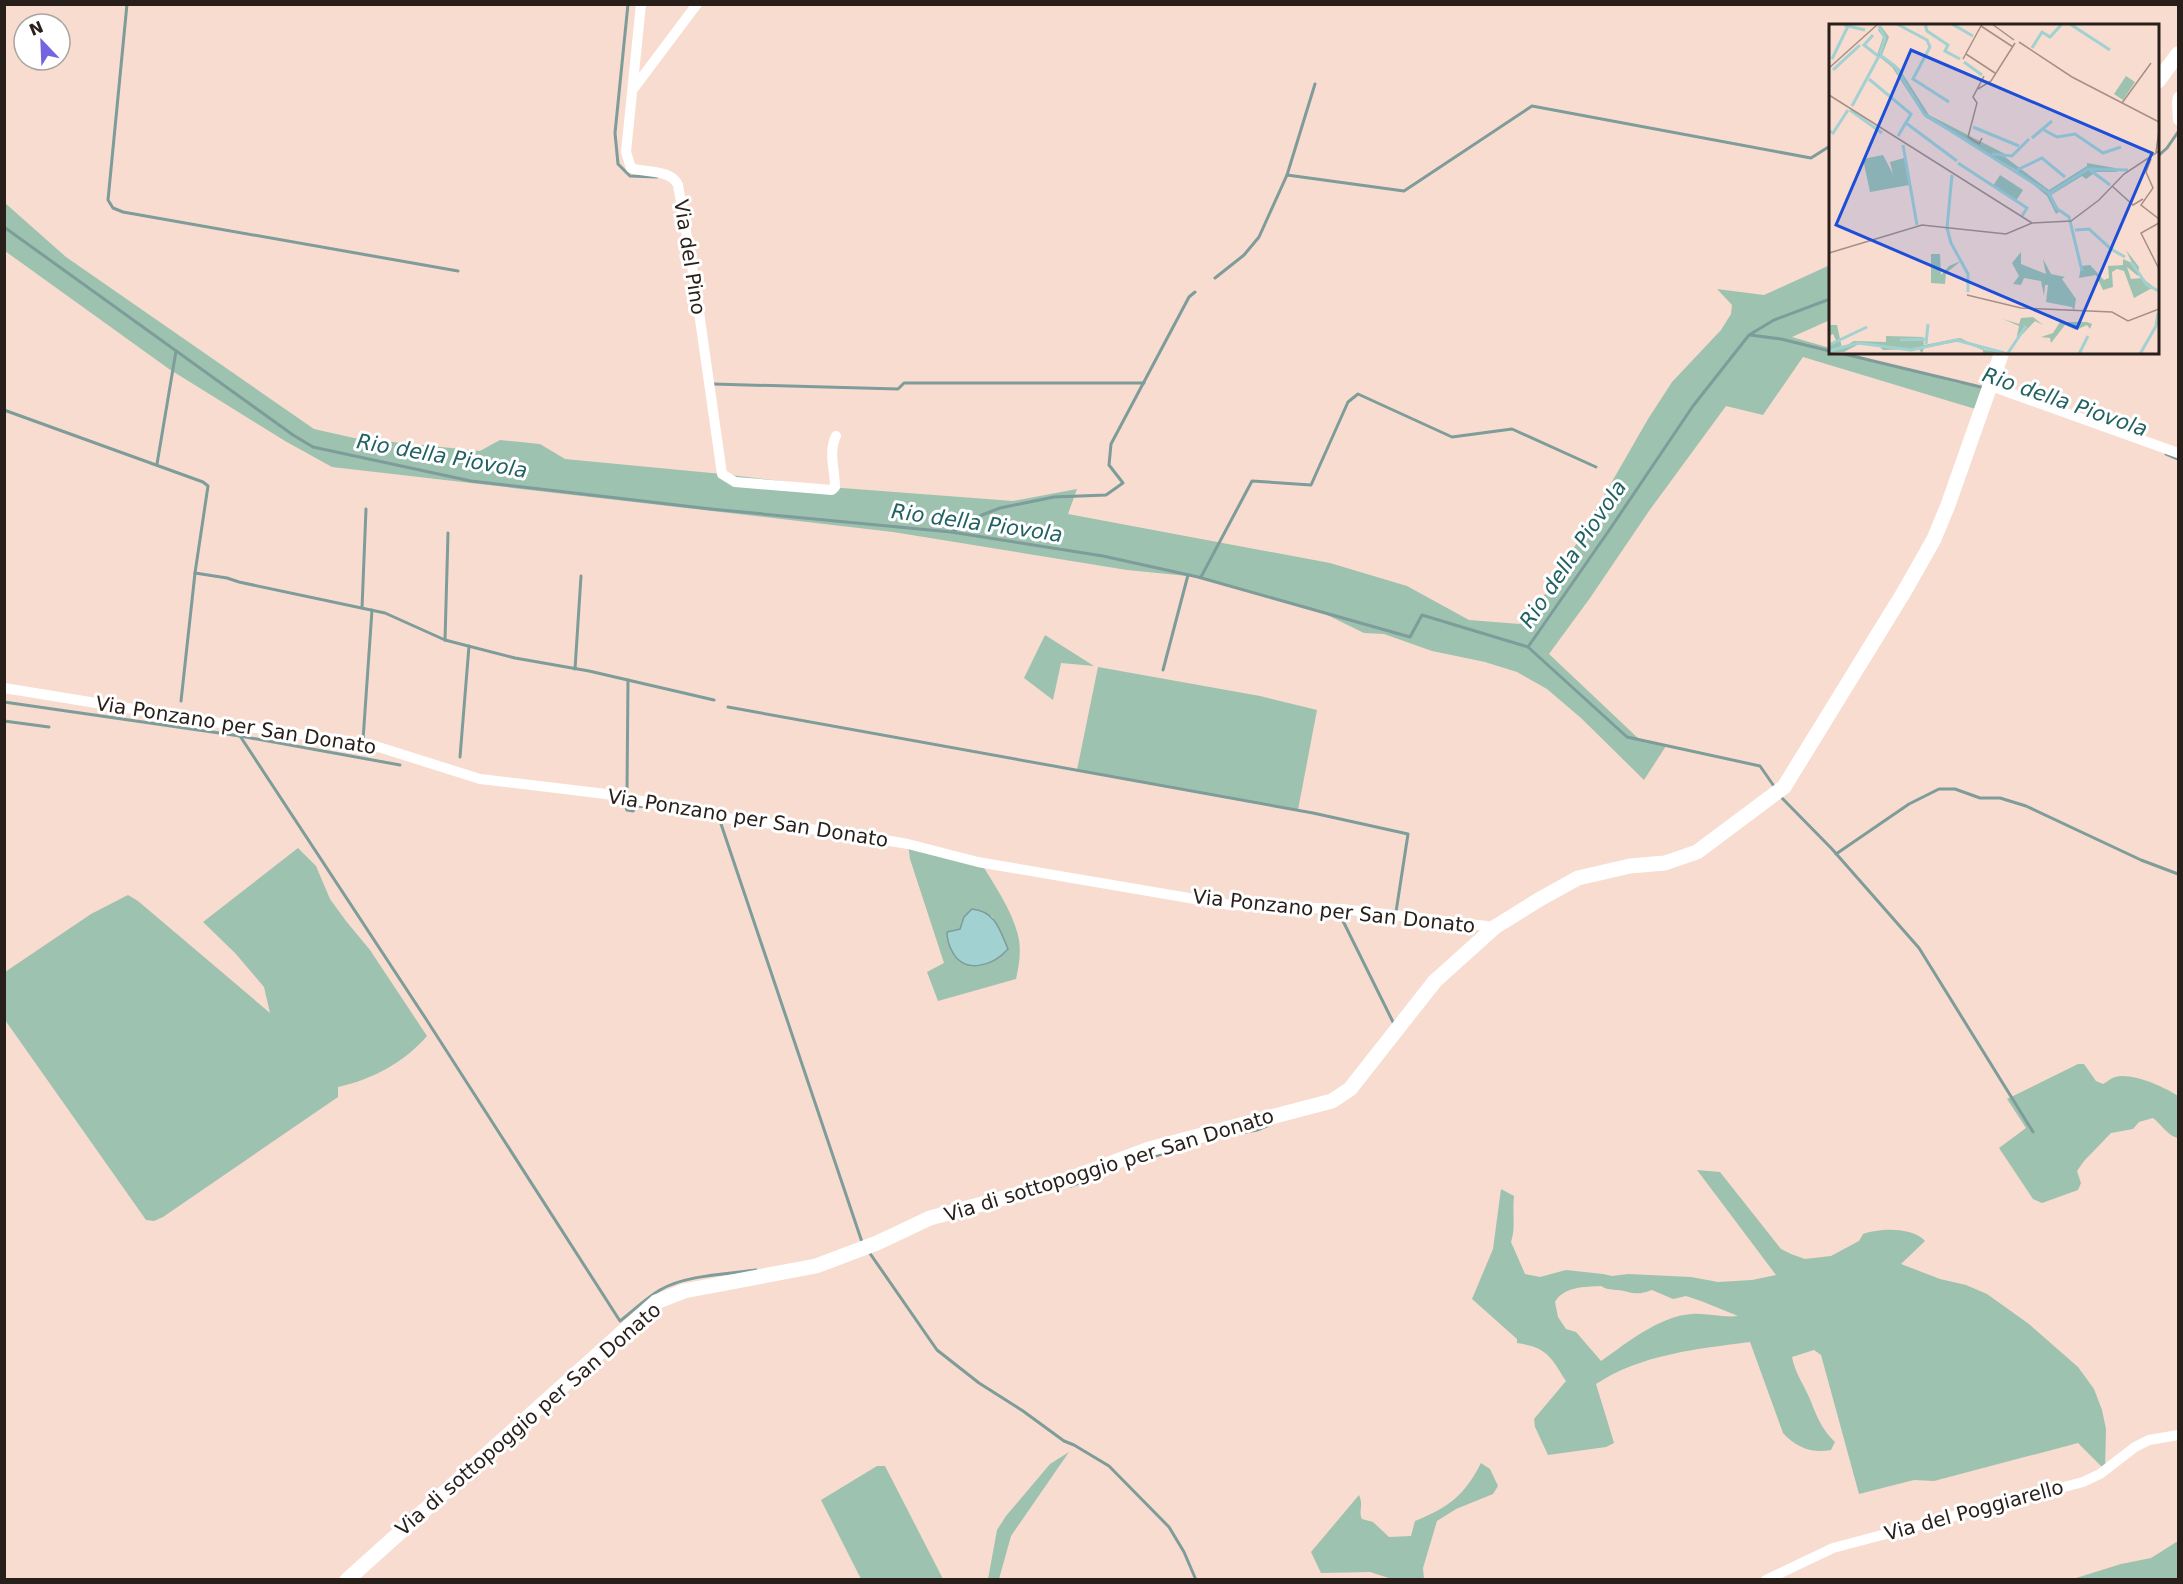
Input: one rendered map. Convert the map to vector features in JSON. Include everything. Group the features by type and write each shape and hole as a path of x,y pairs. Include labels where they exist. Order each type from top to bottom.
{"street":[{"name":"Via del Pino","path":"641,4 627,160 631,168 669,175 676,180 678,185 695,284 722,474 735,482 832,490 835,487 832,445 836,436"},
{"path":"632,91 697,4"},
{"path":"2159,78 2178,54"},
{"path":"2178,97 2178,120"},
{"name":"Via di sottopoggio per San Donato","path":"347,1580 656,1302 684,1291 816,1266 865,1248 930,1218 1056,1184 1149,1149 1332,1101 1350,1089 1436,981 1495,927 1578,878 1630,866 1665,863 1697,852 1778,791 1904,592 1934,538 2001,354"},
{"path":"1989,390 2178,453"},
{"name":"Via Ponzano per San Donato","path":"4,688 213,722 363,743 480,778 606,794 726,818 855,835 908,844 978,862 1230,905 1342,909 1495,927"},
{"name":"Via del Poggiarello","path":"1766,1580 1833,1548 2083,1482 2100,1474 2134,1447 2149,1440 2178,1435"}],"green space":[{"path":"5,203 66,257 314,429 354,438 480,451 500,440 540,444 565,459 829,487 1013,501 1077,489 1068,514 1330,563 1407,586 1469,620 1520,624 1552,586 1648,419 1672,382 1721,330 1731,314 1732,305 1717,289 1764,295 1829,265 1829,320 1792,337 1829,348 1829,354 1851,354 1957,383 1990,388 1982,411 1803,357 1763,415 1726,406 1549,654 1640,740 1666,746 1644,780 1581,718 1547,689 1517,672 1485,662 1432,651 1384,634 1364,633 1319,611 1198,577 1127,570 893,532 332,467 285,441 169,369 5,251"},
{"path":"1045,635 1094,666 1061,663 1053,700 1024,678"},
{"path":"1098,667 1260,696 1317,710 1298,810 1077,770"},
{"path":"908,844 981,863 1003,900 1017,930 1020,950 1016,979 938,1001 927,972 944,963 910,859","holes":["992,916 1008,949 953,930 960,929 962,922"]},
{"path":"298,848 316,866 330,899 370,950 427,1036 387,1069 363,1080 338,1087 338,1097 163,1217 154,1221 146,1220 5,1020 5,972 91,914 128,895 270,1013 264,987 235,953 203,922"},
{"path":"2078,1064 2084,1064 2096,1081 2103,1084 2115,1077 2139,1078 2178,1096 2178,1138 2168,1133 2153,1118 2139,1122 2133,1129 2111,1133 2077,1171 2081,1183 2078,1190 2042,1203 2033,1199 1999,1148 2026,1128 2007,1099"},
{"path":"1697,1170 1720,1172 1781,1249 1805,1259 1831,1256 1859,1241 1863,1234 1870,1232 1896,1230 1919,1236 1925,1241 1901,1264 1987,1294 2029,1324 2078,1367 2094,1389 2102,1410 2106,1429 2105,1470 2078,1443 1934,1481 1914,1480 1859,1494 1821,1355 1814,1350 1792,1357 1819,1421 1835,1442 1831,1450 1818,1451 1799,1446 1783,1433 1750,1342 1710,1347 1651,1359 1596,1384 1614,1443 1606,1447 1548,1455 1535,1427 1534,1419 1566,1381 1547,1354 1535,1347 1517,1343 1517,1339 1472,1299 1493,1249 1501,1189 1514,1196 1511,1242 1525,1274 1540,1277 1566,1270 1612,1276 1628,1274 1691,1277 1718,1282 1752,1280 1776,1275","holes":["1601,1286 1636,1293 1652,1290 1673,1299 1686,1296 1738,1316 1703,1314 1680,1316 1656,1325 1601,1361 1576,1332 1566,1329 1558,1317 1555,1302 1569,1290"]},
{"path":"1069,1452 1011,1536 999,1579 988,1579 997,1530 1050,1464"},
{"path":"1481,1463 1490,1469 1498,1486 1493,1494 1456,1509 1437,1521 1423,1568 1424,1579 1392,1579 1370,1572 1321,1573 1311,1552 1359,1495 1362,1519 1373,1522 1389,1537 1411,1536 1415,1521 1437,1511 1462,1492"},
{"path":"877,1466 885,1466 943,1579 861,1579 821,1500"},
{"path":"2178,1541 2178,1579 2073,1579 2121,1564 2151,1558"}],"water":[{"path":"972,909 986,913 996,923 1008,949 995,960 979,965 971,965 957,959 947,937 947,932 960,929 964,917"}],"waterway":[{"path":"127,4 108,200 113,208 123,212 458,271"},
{"path":"628,4 615,133 618,164 630,176 657,177"},
{"path":"1215,278 1244,255 1259,237 1287,175 1315,84"},
{"path":"1287,175 1404,191 1532,106 1811,158 1829,147"},
{"path":"2159,155 2178,132"},
{"name":"Rio della Piovola","path":"4,227 293,435 313,447 471,481 711,509 951,532 1103,556 1198,577 1410,637 1422,615 1528,647 1627,737 1760,766 1776,789"},
{"path":"952,532 1000,508 1054,497 1106,495 1123,483 1109,465 1111,444 1189,297 1195,292"},
{"name":"Rio della Piovola","path":"1528,647 1693,406 1749,335 1774,320 1829,299"},
{"name":"Rio della Piovola","path":"1750,335 1781,339 1829,351"},
{"path":"157,464 176,351"},
{"name":"Rio della Piovola","path":"1844,354 1985,388"},
{"path":"713,384 898,389 904,383 1144,383"},
{"path":"1201,577 1252,481 1311,485 1348,402 1358,394 1452,437 1512,429 1596,467"},
{"path":"4,410 203,482 208,486 195,573 181,701"},
{"name":"Rio della Piovola","path":"2166,454 2178,459"},
{"path":"362,608 366,509"},
{"path":"445,640 448,533"},
{"path":"195,573 385,613 445,640 515,658 589,671 714,700"},
{"path":"1163,670 1188,575"},
{"path":"575,669 581,576"},
{"path":"363,740 372,610"},
{"path":"460,757 469,646"},
{"path":"627,792 628,680"},
{"path":"4,702 240,736 400,765"},
{"path":"728,707 1313,813 1408,834 1396,912 1394,912"},
{"path":"4,721 49,727"},
{"path":"240,736 426,1019 620,1321 650,1297 670,1285 707,1276 756,1270"},
{"path":"1836,854 1909,804 1939,789 1955,789 1980,798 2000,798 2026,806 2141,860 2178,874"},
{"path":"1781,797 1832,849 1919,948 2033,1132"},
{"path":"625,803 627,810 633,811 638,806 646,807"},
{"path":"718,821 720,821 863,1245"},
{"path":"1341,917 1395,1026"},
{"path":"1235,1134 1257,1130 1272,1124"},
{"path":"1139,1161 1165,1153"},
{"path":"1071,1186 1104,1174"},
{"path":"869,1252 937,1350 979,1383 1064,1441 1109,1466 1169,1527 1184,1552 1196,1580"}]}
